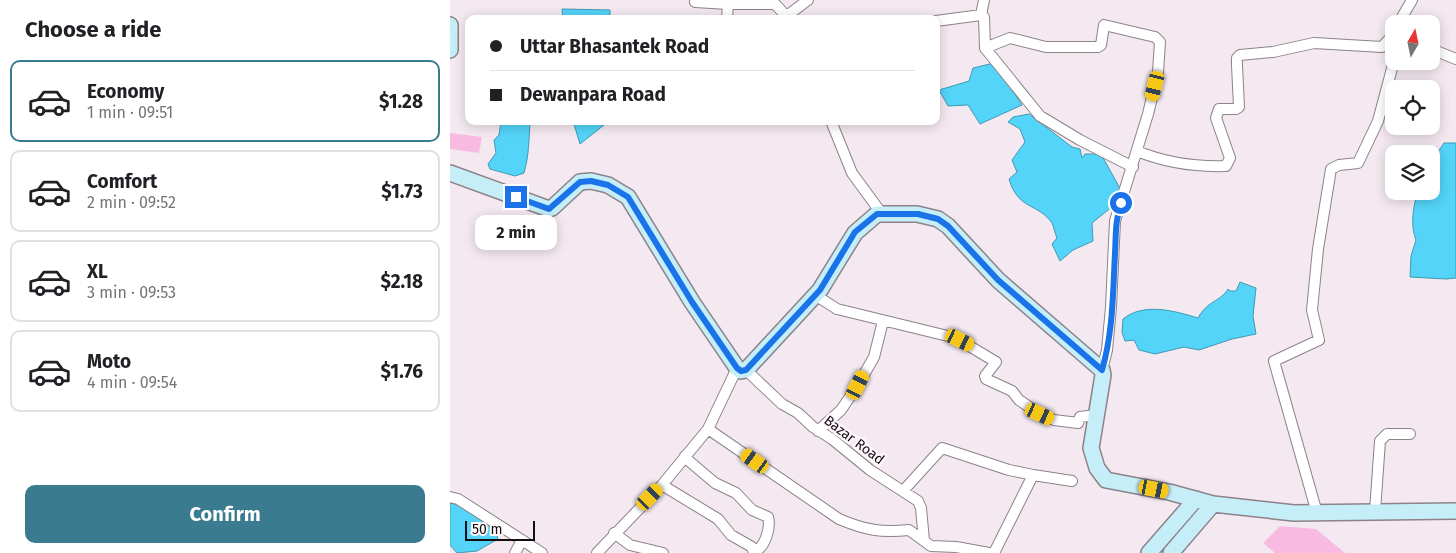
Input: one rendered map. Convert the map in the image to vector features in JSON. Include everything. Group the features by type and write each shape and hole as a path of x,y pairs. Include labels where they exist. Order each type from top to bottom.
{"street":[{"path":"791,15 808,0"},
{"path":"984,0 981,15 984,17 985,48 1040,116 1080,140 1132,166"},
{"path":"1403,15 1412,0"},
{"path":"695,1 728,4 775,4 787,15"},
{"path":"727,15 728,4"},
{"path":"940,20 981,15"},
{"path":"450,25 450,50"},
{"path":"985,48 1010,38 1046,47 1098,47 1101,45 1102,26 1104,25 1155,36 1160,42 1158,72 1137,151 1115,221 1112,307 1107,350 1102,370"},
{"path":"1137,151 1161,160 1206,167 1226,166 1230,158 1216,118 1219,109 1236,109 1239,107 1237,58 1240,55 1273,52 1314,43 1382,47 1385,44"},
{"path":"1440,53 1456,59"},
{"path":"1317,513 1274,361 1319,340 1312,310 1318,249 1331,169 1339,165 1358,163 1378,121 1392,70"},
{"path":"834,125 852,173 882,214"},
{"path":"450,173 549,209 580,182 591,181 603,184 628,197 692,302 741,369"},
{"path":"597,553 614,533 662,485 708,429 741,369 815,296 855,232 877,214 918,214 938,219 948,226 998,280 1102,370 1104,375 1091,448 1097,468 1106,480 1213,504 1294,513 1326,511 1456,511"},
{"path":"815,296 838,308 956,338 972,346 996,362 985,376 986,378 1012,391 1030,407 1054,420 1078,423 1080,417 1096,415"},
{"path":"818,431 841,410 858,385 874,357 884,321"},
{"name":"Bazar Road","path":"741,369 782,404 798,413 818,431 870,470 918,501 927,547"},
{"path":"708,429 839,519 858,527 883,532 909,530 927,547 956,546 989,553"},
{"path":"1375,512 1380,440 1387,434 1410,434"},
{"path":"903,491 942,448 1009,470 1072,481"},
{"path":"662,485 718,519 732,535 752,547 754,552 760,550 770,523 768,517 752,510 736,493 715,484 685,456"},
{"path":"994,553 1034,475"},
{"path":"450,497 458,499 542,553"},
{"path":"1149,553 1196,499"},
{"path":"1172,553 1213,504"},
{"path":"614,533 630,545 663,553"},
{"path":"515,553 522,540"}],"shaded area":[{"path":"450,133 482,137 479,153 450,149"},
{"path":"1280,526 1316,529 1345,553 1275,553 1263,543"}],"water":[{"path":"562,9 610,10 610,15 563,15"},
{"path":"994,63 1022,105 980,124 968,105 948,106 940,90 969,81 973,68"},
{"path":"1029,114 1072,147 1080,149 1082,158 1085,154 1101,154 1122,192 1113,206 1092,223 1093,241 1073,250 1060,261 1052,244 1057,238 1052,223 1041,212 1018,196 1009,179 1017,172 1012,160 1025,142 1020,129 1008,122 1013,117"},
{"path":"500,125 530,125 528,154 524,173 515,176 490,169 488,164 496,153 494,140 499,135"},
{"path":"574,125 604,125 580,144"},
{"path":"1444,143 1456,143 1456,278 1410,277 1411,256 1416,240 1413,222 1416,200 1440,200 1440,149"},
{"path":"1240,282 1256,288 1253,316 1256,334 1232,339 1199,350 1184,347 1155,354 1139,350 1134,340 1125,341 1122,332 1123,319 1131,314 1150,309 1170,311 1198,318 1210,304 1228,289 1236,291"},
{"path":"450,503 462,507 478,517 491,528 498,539 477,551 457,553 450,545"}],"route":[{"path":"516,197 549,209 580,182 591,181 608,185 628,197 636,206 692,302 737,368 741,371 746,370 820,290 855,232 877,214 918,214 938,219 948,226 998,280 1102,370 1107,350 1112,307 1115,221 1121,203"}]}
